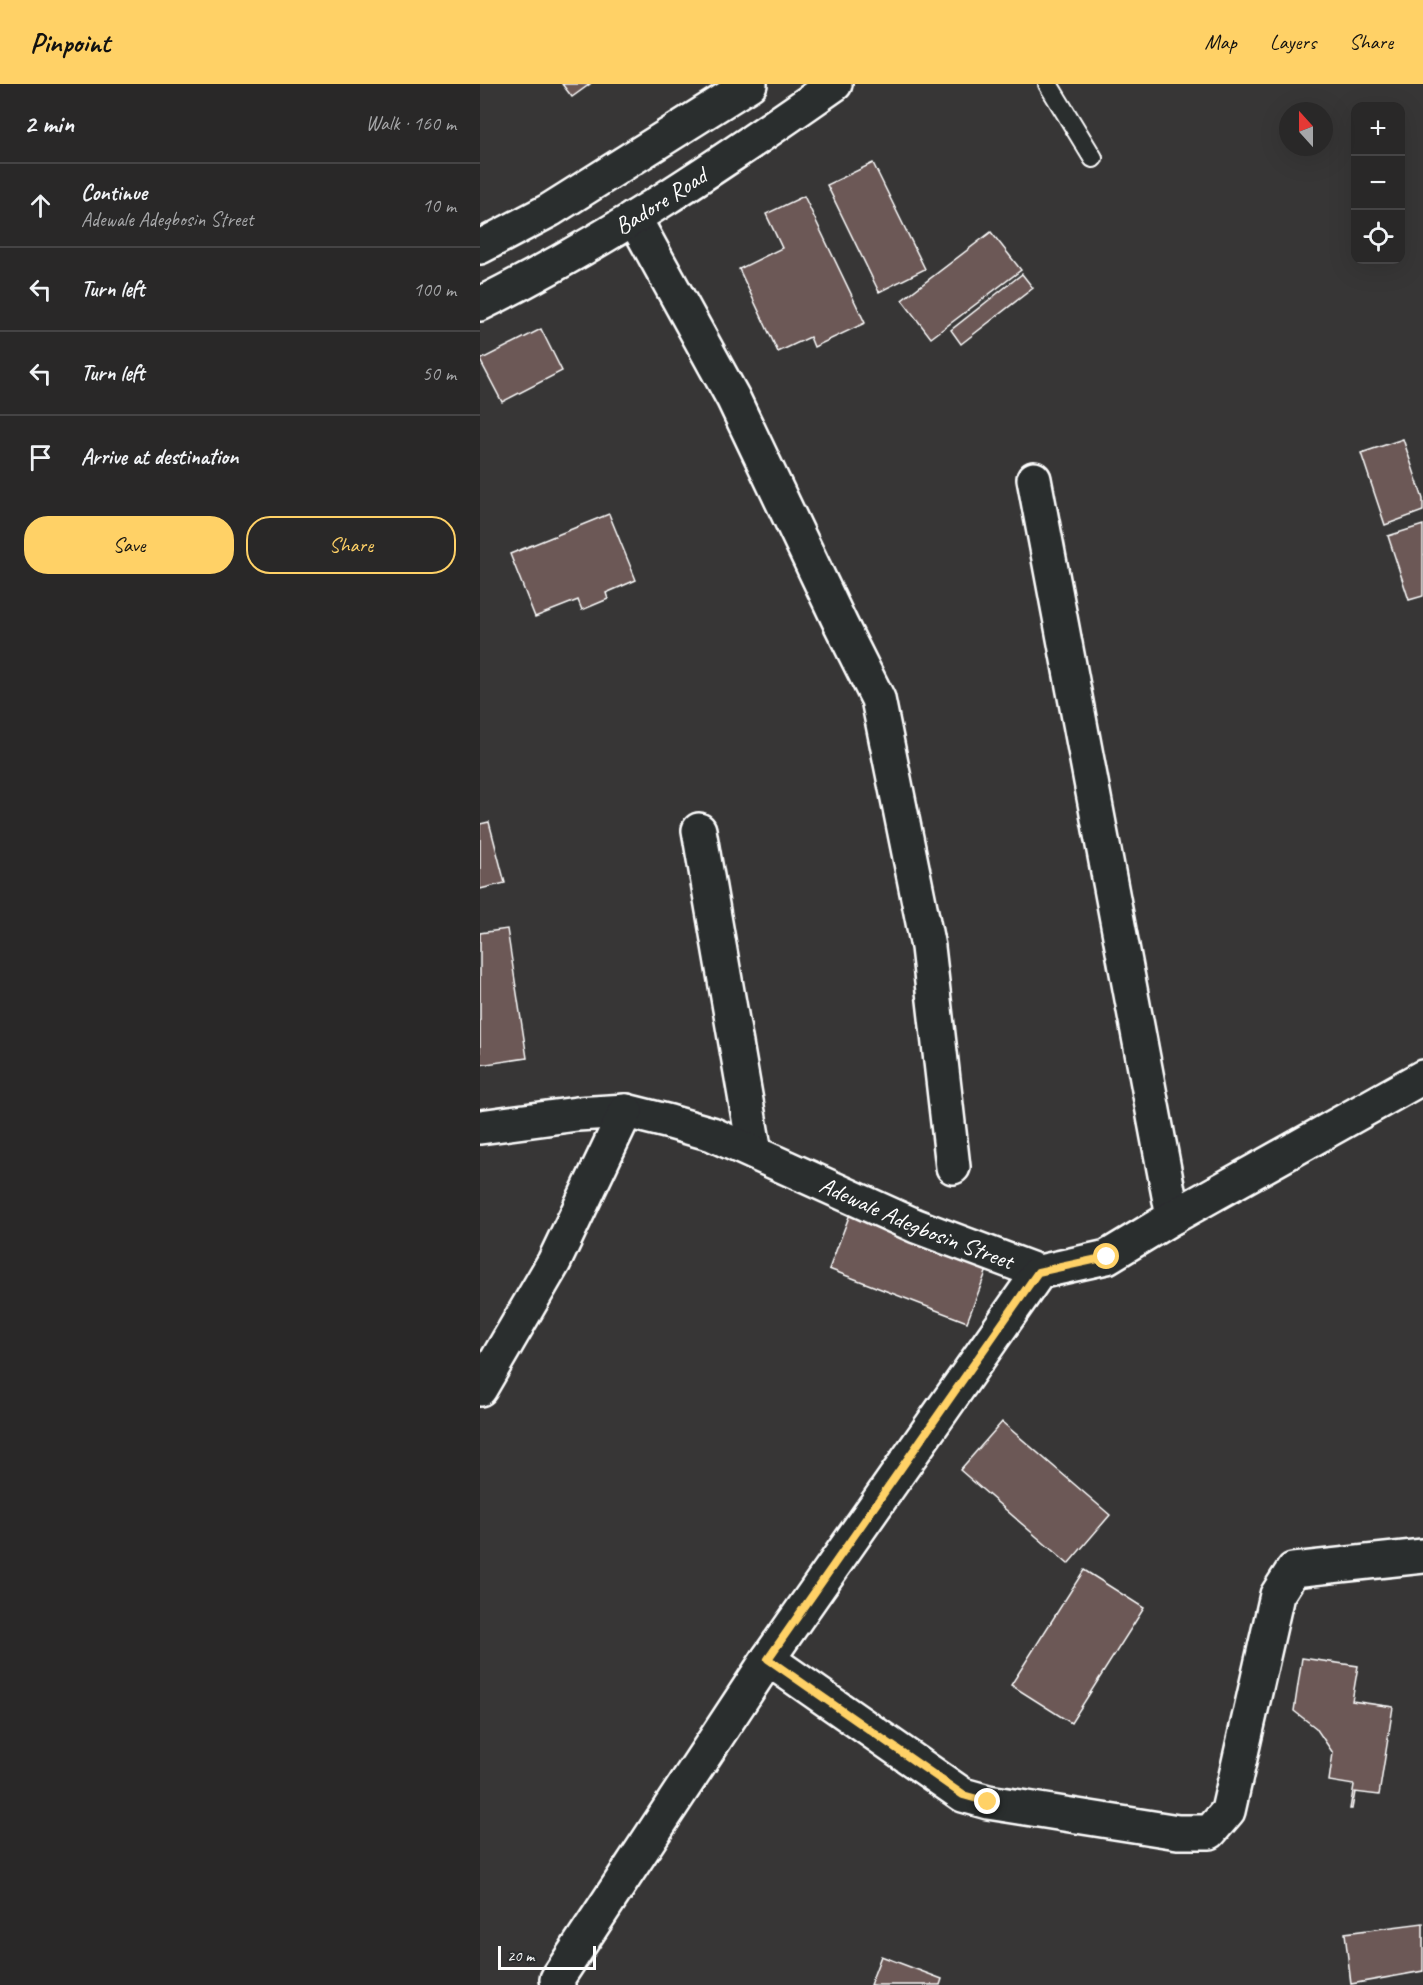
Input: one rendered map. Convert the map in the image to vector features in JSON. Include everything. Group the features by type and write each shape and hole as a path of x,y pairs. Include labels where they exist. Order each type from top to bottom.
{"street":[{"name":"Badore Road","path":"480,247 550,210 750,84"},
{"name":"Badore Road","path":"480,304 572,255 634,218 762,135 835,84"},
{"path":"634,218 733,398 878,699 928,947 953,1167"},
{"path":"1034,479 1173,1217"},
{"path":"699,830 754,1153"},
{"name":"Adewale Adegbosin Street","path":"480,1127 578,1114 626,1112 712,1134 916,1226 1038,1272 1107,1257 1173,1217 1423,1077"},
{"path":"480,1389 554,1262 626,1112"},
{"path":"558,1985 557,1979 768,1659 1038,1272"},
{"path":"768,1659 963,1795 988,1802 1178,1832 1210,1832 1228,1811 1277,1595 1293,1570 1423,1556"}],"lane":[{"path":"1048,84 1093,158"}],"building":[{"path":"562,84 590,84 572,97"},
{"path":"873,163 925,269 879,292 827,185"},
{"path":"804,196 865,323 814,347 810,337 778,352 739,269 782,248 766,214"},
{"path":"991,232 1021,270 931,338 902,300"},
{"path":"1022,274 1033,288 961,344 951,330"},
{"path":"541,329 562,371 502,402 480,360"},
{"path":"1403,439 1423,499 1423,511 1385,525 1361,453"},
{"path":"609,514 636,580 606,593 608,599 582,610 578,600 535,617 510,554"},
{"path":"1423,525 1423,596 1409,600 1388,536"},
{"path":"489,822 505,883 480,889 480,824"},
{"path":"507,929 527,1058 480,1065 480,933"},
{"path":"850,1214 988,1267 967,1322 829,1269"},
{"path":"1002,1422 1110,1515 1068,1564 960,1470"},
{"path":"1084,1570 1144,1608 1071,1723 1011,1685"},
{"path":"1302,1658 1358,1666 1352,1701 1393,1707 1379,1795 1355,1792 1352,1809 1350,1809 1354,1785 1329,1781 1333,1753 1316,1728 1294,1711"},
{"path":"1423,1923 1423,1971 1351,1984 1345,1933"},
{"path":"881,1956 942,1979 940,1985 870,1985"}],"route":[{"path":"988,1802 963,1795 768,1659 1038,1272 1107,1257"}]}
